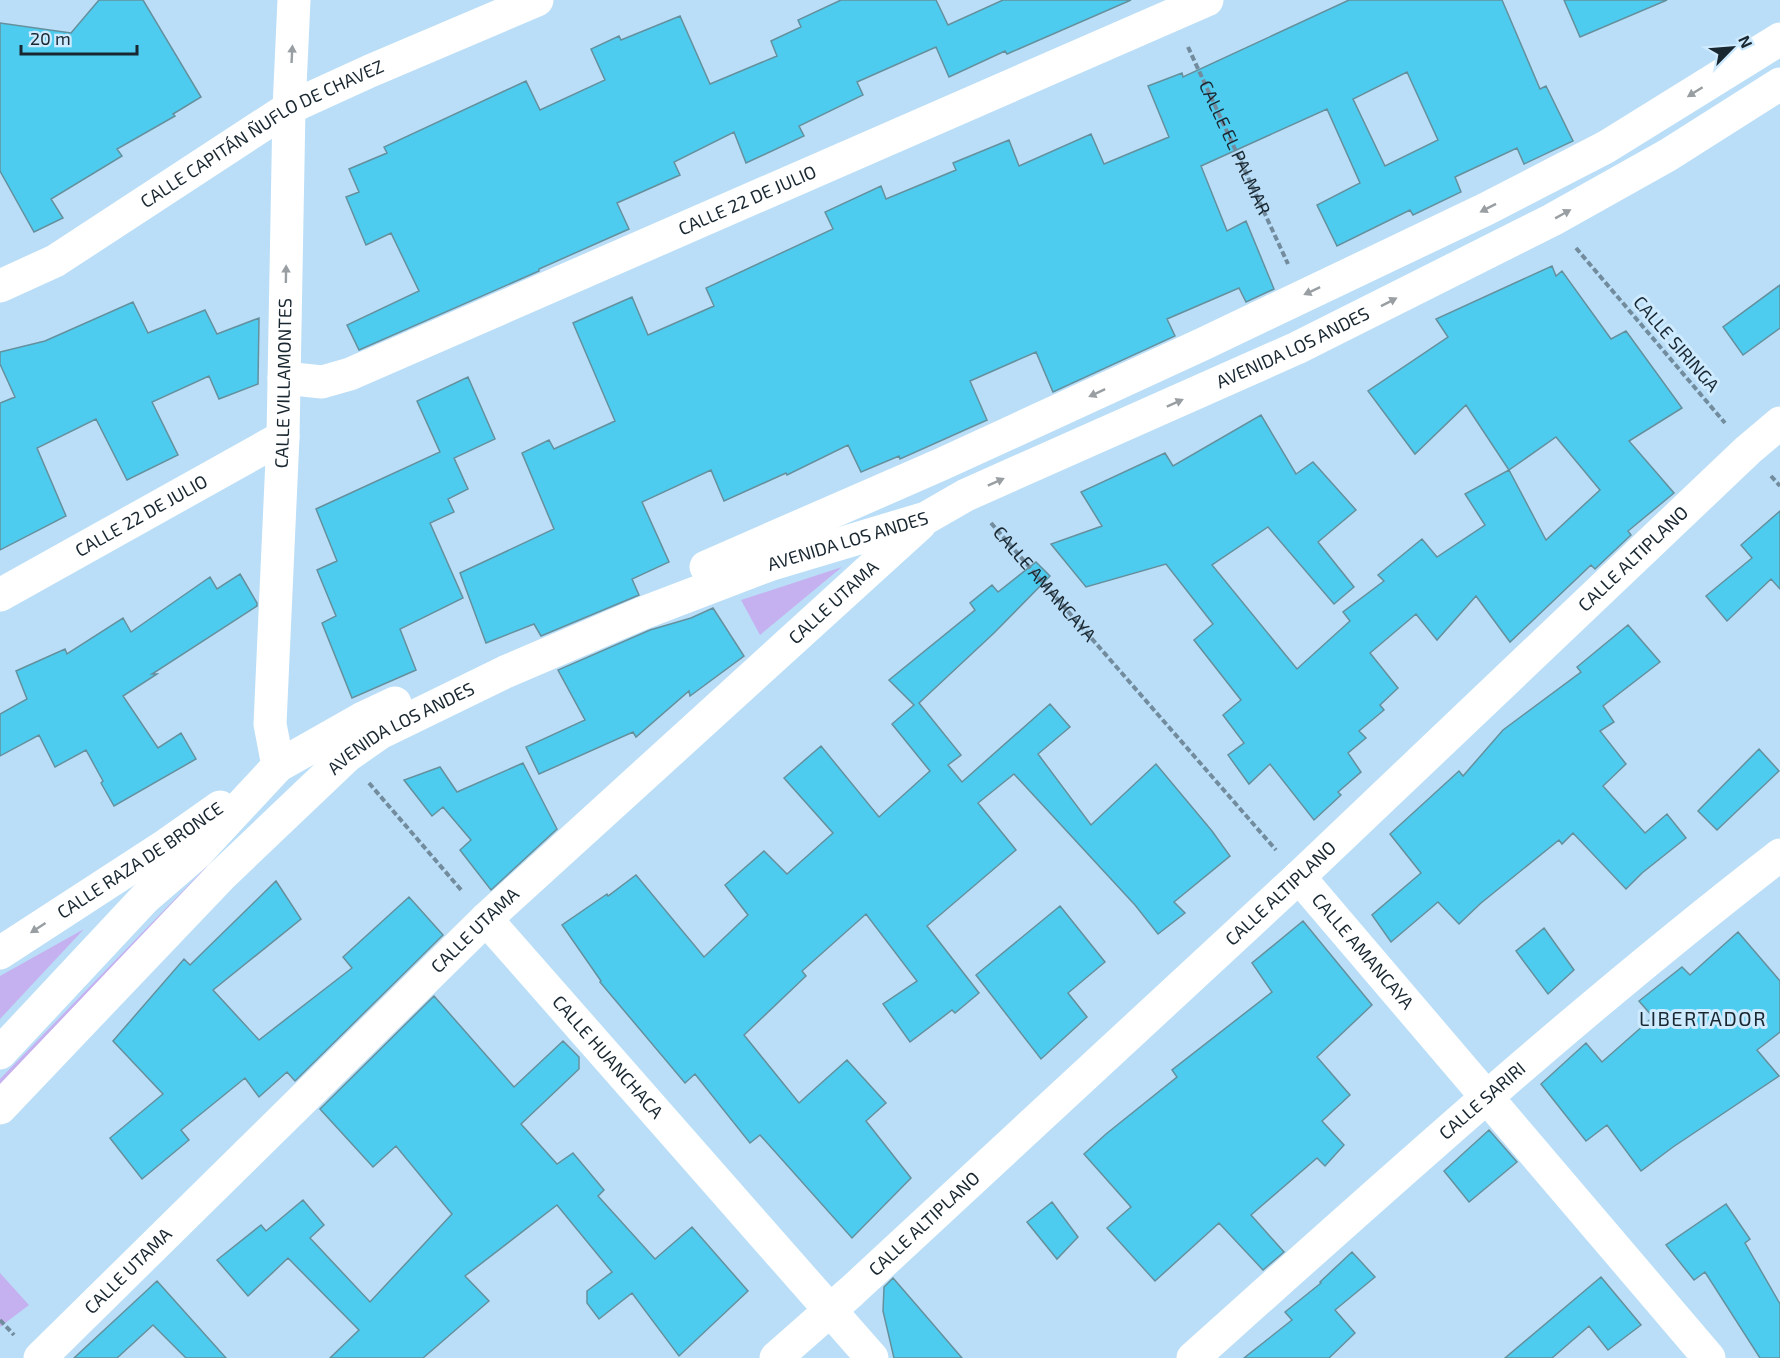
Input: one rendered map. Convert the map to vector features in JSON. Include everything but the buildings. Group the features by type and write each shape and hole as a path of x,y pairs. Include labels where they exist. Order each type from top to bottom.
{"street":[{"name":"CALLE VILLAMONTES","path":"278,766 270,724 284,437 289,108 294,0"},
{"name":"CALLE CAPITÁN ÑUFLO DE CHAVEZ","path":"0,286 55,261 289,108 537,0"},
{"name":"CALLE 22 DE JULIO","path":"284,378 322,382 350,375 1170,7 1207,0"},
{"name":"AVENIDA LOS ANDES","path":"0,1053 145,898 196,853 278,766 361,718 942,464 1203,344 1486,209 1606,147 1780,39"},
{"name":"AVENIDA LOS ANDES","path":"0,1108 221,876 346,756 380,733 494,677 644,613 769,565 926,518 966,495 1297,348 1552,220 1668,155 1780,84"},
{"name":"CALLE ALTIPLANO","path":"776,1358 1299,877 1780,423"},
{"name":"CALLE 22 DE JULIO","path":"0,595 284,437"},
{"path":"942,464 966,495"},
{"name":"CALLE UTAMA","path":"40,1358 486,919 926,518"},
{"name":"CALLE RAZA DE BRONCE","path":"0,953 166,845 278,766"},
{"name":"CALLE SARIRI","path":"1193,1358 1487,1095 1713,907 1780,855"},
{"name":"CALLE AMANCAYA","path":"1299,877 1709,1358"},
{"name":"CALLE HUANCHACA","path":"486,919 872,1358"}],"path":[{"name":"CALLE EL PALMAR","path":"1170,7 1302,296"},
{"name":"CALLE SIRINGA","path":"1552,220 1780,486"},
{"name":"CALLE AMANCAYA","path":"966,495 1299,877"},
{"path":"346,756 486,919"}],"shaded area":[{"path":"842,567 760,635 741,600"},
{"path":"208,865 185,901 0,1097 0,1079"},
{"path":"84,929 0,1019 0,976"},
{"path":"0,1273 29,1305 0,1327"}],"district":[{"name":"LIBERTADOR","path":"1703,1019"}]}
